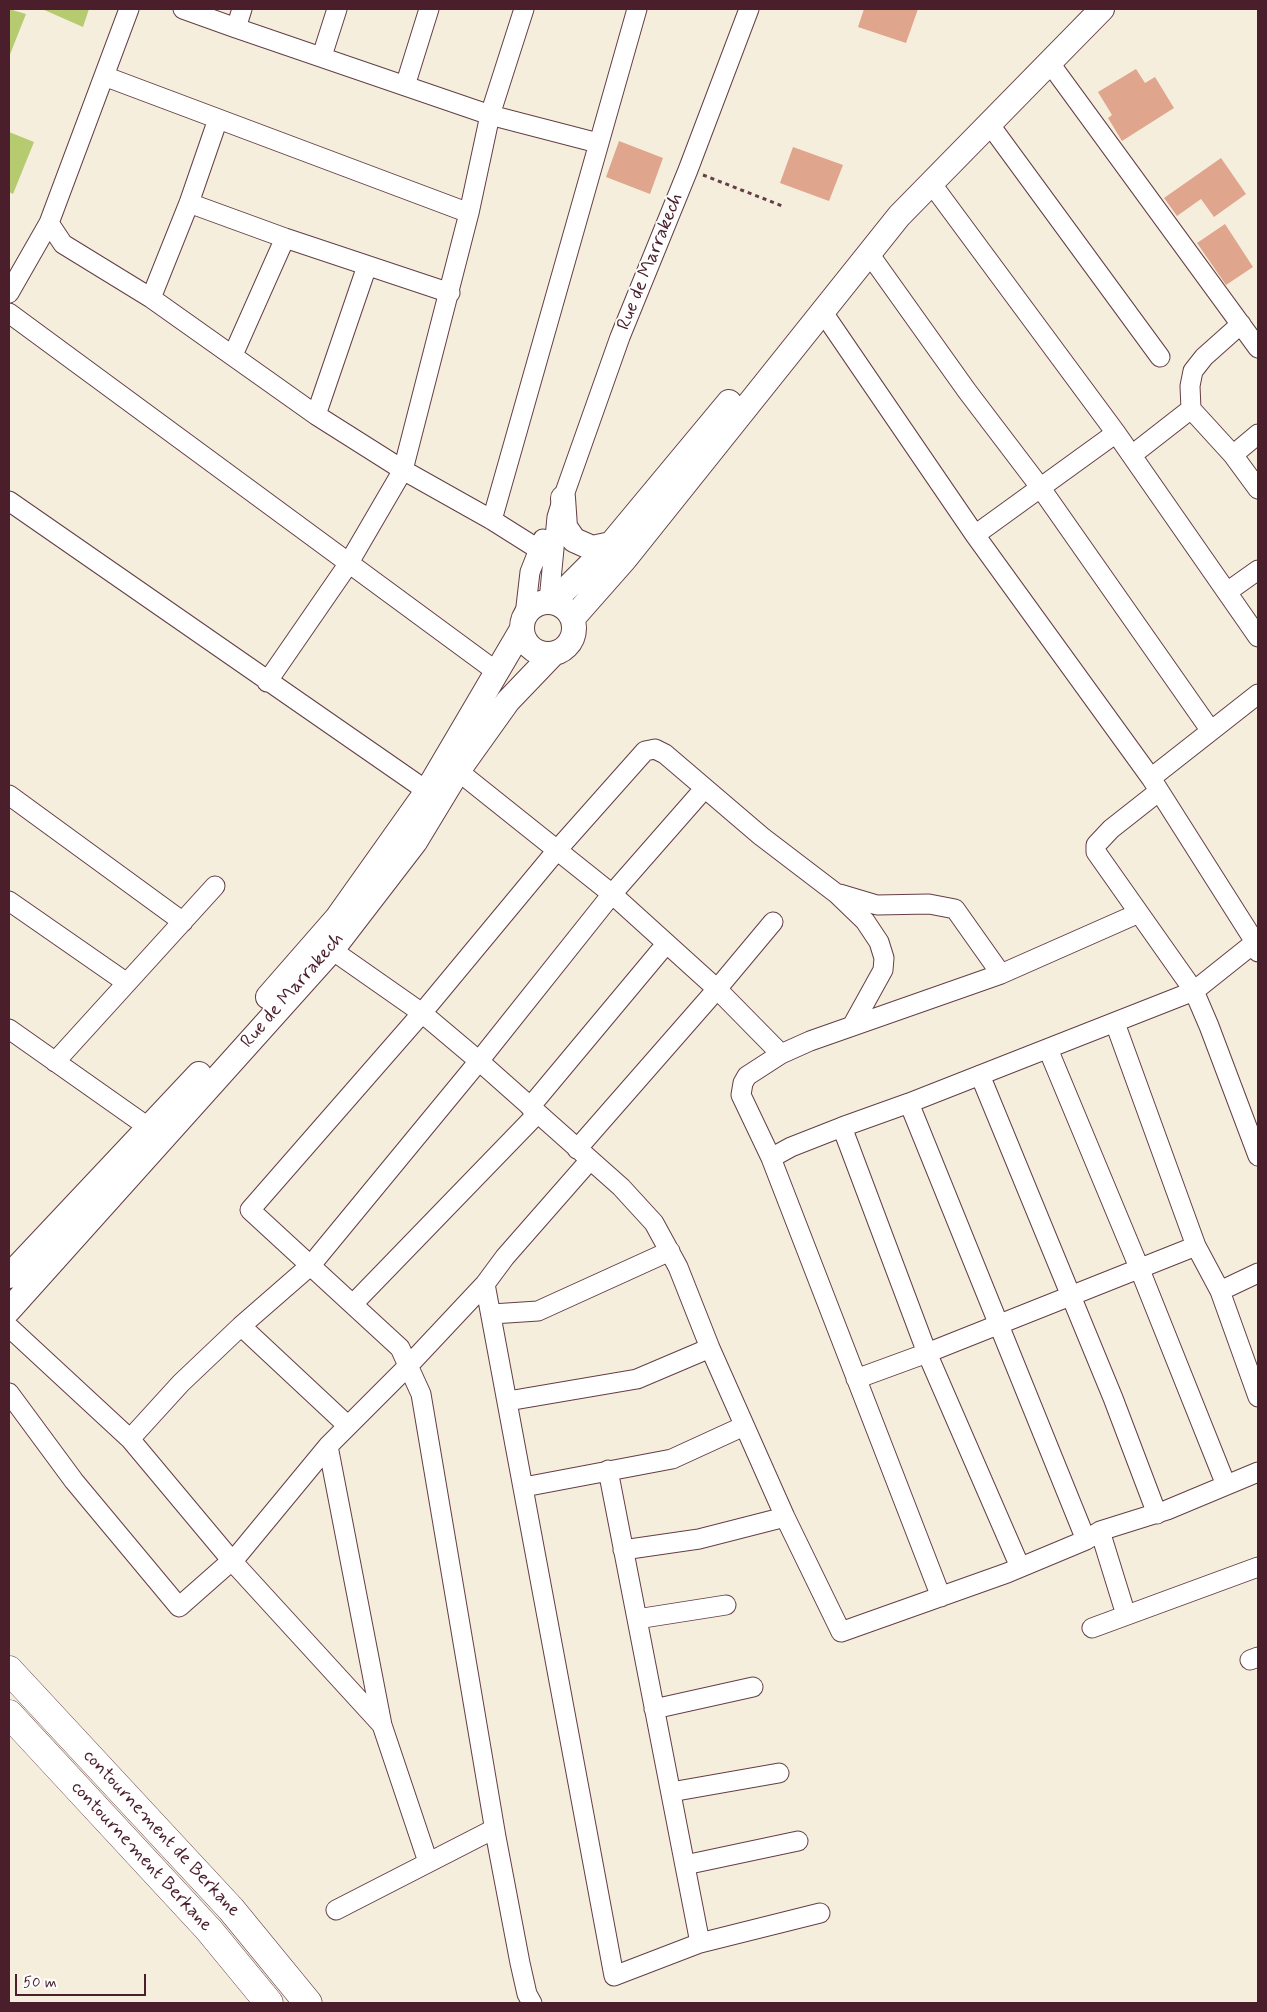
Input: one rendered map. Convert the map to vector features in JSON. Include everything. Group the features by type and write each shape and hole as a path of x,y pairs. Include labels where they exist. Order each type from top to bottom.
{"highway":[{"name":"contournement de Berkane","path":"9,1670 231,1909 308,2003"},
{"name":"contournement Berkane","path":"9,1714 209,1930 269,2003"}],"main road":[{"path":"551,601 565,607 573,618 575,626 572,640 567,647 553,654 546,654 532,648 527,643 524,622 535,605 551,601 611,544 872,228 1079,9"},
{"path":"573,618 625,559 822,311 870,255 899,216 1102,9"},
{"path":"560,507 565,527 579,544 592,548 611,544"},
{"name":"Rue de Marrakech","path":"9,1276 213,1059 337,918 427,791 524,622"},
{"name":"Rue de Marrakech","path":"9,1310 332,950 415,842 458,771 508,701 553,654"}],"street":[{"path":"9,293 49,223 130,9"},
{"path":"183,9 490,115 598,144"},
{"path":"236,28 242,9"},
{"path":"322,56 338,9"},
{"path":"405,86 429,9"},
{"path":"267,682 350,562 403,470 450,293 490,115 524,9"},
{"path":"492,520 637,9"},
{"name":"Rue de Marrakech","path":"524,622 530,572 538,549 560,507 620,337 688,170 749,9"},
{"path":"1049,62 1258,348"},
{"path":"104,76 469,213"},
{"path":"151,298 189,203 218,119"},
{"path":"990,125 1160,357"},
{"path":"931,183 1132,455 1258,636"},
{"path":"189,203 284,238 450,293"},
{"path":"49,223 63,244 151,298 316,415 403,470 492,520 538,549"},
{"path":"233,356 284,238"},
{"path":"870,255 967,391 1040,487 1211,731"},
{"path":"316,415 367,266"},
{"path":"771,1158 842,1126 909,1103 1194,992 1257,945 1154,785 975,535 822,311"},
{"path":"9,313 497,672"},
{"path":"1240,324 1204,357 1193,371 1190,386 1191,409 1232,455 1258,489"},
{"path":"1132,455 1191,409"},
{"path":"975,535 1116,433"},
{"path":"1232,455 1258,434"},
{"path":"9,501 267,682 427,791"},
{"name":"Rue de Marrakech","path":"551,601 560,507"},
{"path":"1227,592 1258,570"},
{"path":"1258,694 1211,731 1154,785 1096,845 1096,852 1100,860 1194,992 1209,1026 1258,1156"},
{"path":"532,2003 527,1994 520,1963 494,1830 420,1394 400,1348 250,1210 422,1013 558,849 645,751 655,748 665,754 704,789 837,894 865,921 878,942 884,958 882,970 852,1026"},
{"path":"458,771 612,894 717,989 781,1054"},
{"path":"130,1439 182,1383 241,1326 311,1265 479,1061 612,894 704,789"},
{"path":"9,795 183,922"},
{"path":"55,1062 214,886"},
{"path":"837,894 877,905 929,904 955,909 1001,974"},
{"path":"9,901 127,983"},
{"path":"941,1597 771,1158 741,1094 743,1083 747,1076 781,1054 852,1026 1001,974 1139,914"},
{"path":"9,1393 74,1480 179,1607 232,1561 347,1425 409,1365 485,1284 583,1154 773,922"},
{"path":"353,1304 534,1111 666,944"},
{"path":"332,950 422,1013 479,1061 637,1203 654,1223 670,1251 710,1348 785,1518 841,1632 1020,1567 1093,1536 1157,1514 1258,1472"},
{"path":"1115,1023 1196,1246 1220,1291 1258,1397"},
{"path":"9,1029 148,1127"},
{"path":"1048,1049 1226,1485"},
{"path":"980,1075 1113,1398 1157,1514"},
{"path":"909,1103 998,1324 1093,1536 1126,1615"},
{"path":"842,1126 927,1353 1020,1567"},
{"path":"856,1379 927,1353 1196,1246"},
{"path":"492,1314 538,1311 670,1251"},
{"path":"1220,1291 1258,1273"},
{"path":"485,1284 614,1976 700,1943 820,1913"},
{"path":"241,1326 347,1425"},
{"path":"9,1327 130,1439 232,1561 382,1725"},
{"path":"508,1402 637,1379 710,1348"},
{"path":"524,1487 672,1459 744,1426"},
{"path":"328,1446 382,1725 428,1862"},
{"path":"608,1470 700,1943"},
{"path":"623,1550 699,1539 785,1518"},
{"path":"1092,1628 1258,1567"},
{"path":"637,1619 726,1605"},
{"path":"654,1709 753,1687"},
{"path":"671,1792 779,1773"},
{"path":"336,1910 494,1830"},
{"path":"686,1865 798,1841"}],"path":[{"path":"688,170 785,207"}],"green space":[{"path":"9,9 26,14 9,57"},
{"path":"42,9 89,9 83,27"},
{"path":"9,132 34,142 13,194 9,192"}],"building":[{"path":"864,9 918,9 906,43 858,27"},
{"path":"1136,69 1145,83 1155,77 1174,108 1122,141 1108,118 1112,115 1098,92"},
{"path":"619,141 663,158 650,194 606,177"},
{"path":"793,147 843,165 829,201 780,183"},
{"path":"1221,158 1246,194 1214,217 1201,199 1177,216 1164,198"},
{"path":"1225,224 1253,267 1226,285 1197,243"}]}
